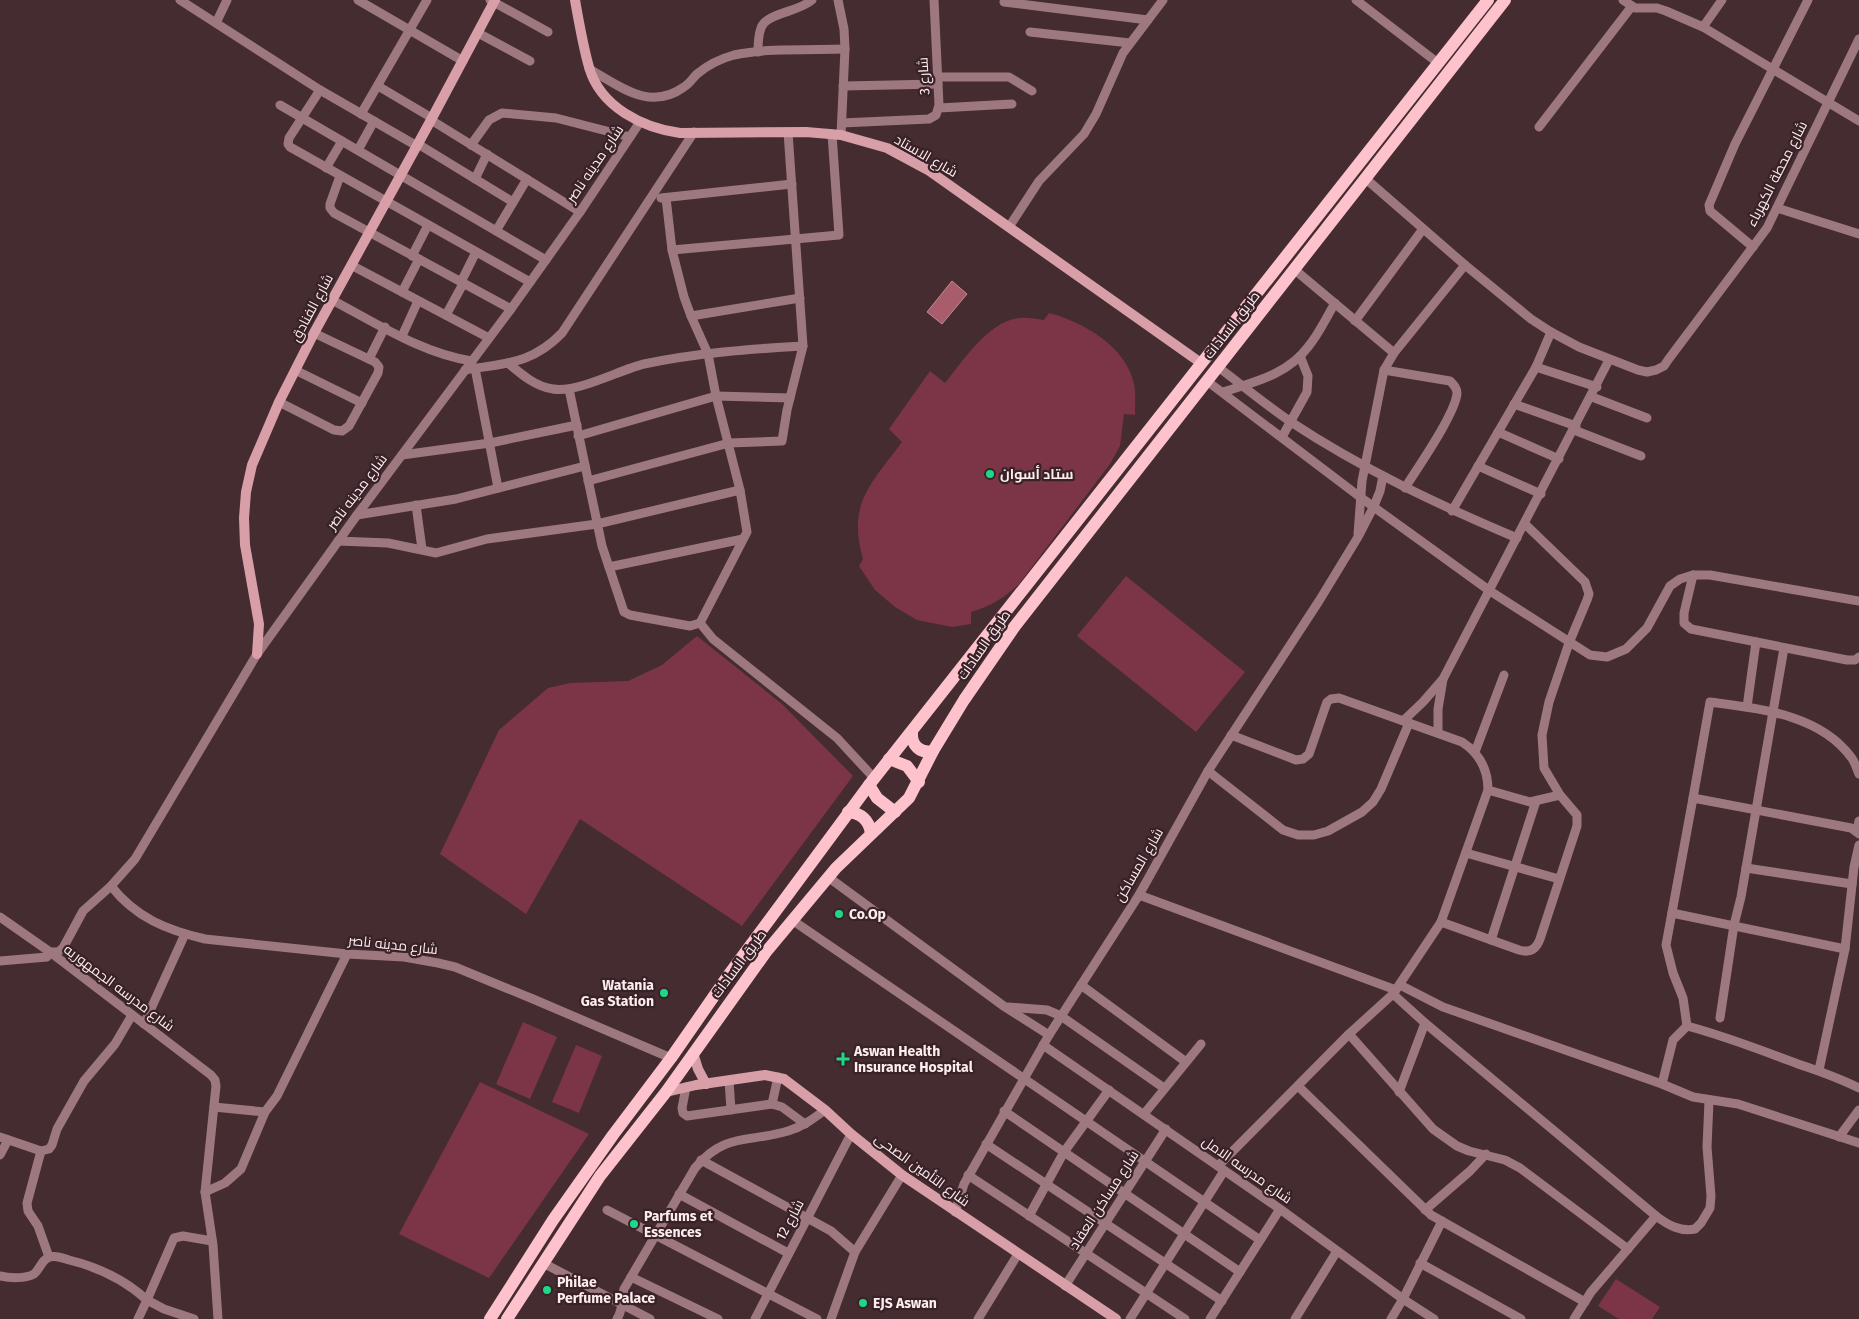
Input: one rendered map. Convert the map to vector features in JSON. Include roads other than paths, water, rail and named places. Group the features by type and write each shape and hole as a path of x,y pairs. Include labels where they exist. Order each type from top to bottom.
{"main road":[{"name":"طريق السادات","path":"490,1319 558,1212 613,1135 672,1058 730,973 871,781 912,732 1488,0"},
{"name":"طريق السادات","path":"507,1319 600,1176 666,1092 766,952 828,877 909,798 933,751 976,681 1015,626 1505,0"},
{"path":"912,732 912,742 915,746 923,752 933,751"},
{"path":"890,758 907,766 918,782"},
{"path":"871,781 882,803 896,812"},
{"path":"848,812 862,816 868,824 871,833"}],"street":[{"path":"180,0 320,90 513,202"},
{"path":"216,22 227,0"},
{"path":"358,0 463,61"},
{"path":"361,114 427,0"},
{"name":"شارع الاستاد","path":"575,0 589,69 600,89 615,106 640,122 666,131 788,132 837,135 887,148 928,170 1201,364"},
{"path":"758,52 759,37 764,22 774,16 799,9 812,0"},
{"path":"672,250 839,235 837,135 842,123 845,49 844,29 838,0"},
{"name":"شارع 3","path":"842,123 929,119 936,115 939,108 934,0"},
{"path":"1009,227 1039,181 1077,143 1091,124 1118,64 1130,43 1163,0"},
{"path":"1356,0 1438,63"},
{"path":"1623,0 1632,6 1660,9 1703,27 1859,121"},
{"path":"1703,27 1722,0"},
{"path":"1753,247 1716,217 1710,211 1709,205 1735,144 1808,0"},
{"path":"493,1 548,32"},
{"name":"شارع الفنادق","path":"256,654 259,624 245,545 244,518 246,492 252,465 279,402 314,333 432,119 493,1"},
{"path":"1004,2 1148,20"},
{"path":"1539,127 1632,6"},
{"path":"1030,32 1130,43"},
{"path":"478,33 530,61"},
{"name":"شارع محطة الكهرباء","path":"1609,360 1647,372 1656,370 1668,360 1767,228 1859,39"},
{"path":"589,69 640,96 653,98 668,95 683,87 714,61 736,55 758,52 845,49"},
{"path":"843,86 1009,77 1032,91"},
{"path":"378,86 580,212"},
{"path":"320,90 289,138 288,145 530,282"},
{"path":"939,108 1012,104"},
{"path":"280,105 546,260"},
{"path":"471,145 489,120 502,113 556,118 630,138"},
{"path":"358,150 374,121"},
{"name":"شارع مدينه ناصر","path":"50,952 58,952 63,948 82,911 111,886 134,859 256,654 465,370 474,364 489,338 580,212 640,122"},
{"path":"332,300 436,352 474,364 508,363 538,354 562,333 694,132"},
{"path":"588,481 729,444 782,441 803,346 788,132"},
{"path":"326,168 342,141"},
{"path":"475,179 486,154"},
{"path":"340,176 330,204 330,208 334,213 511,310"},
{"path":"496,231 527,179"},
{"path":"1208,770 1283,830 1298,835 1321,833 1362,812 1373,802 1381,789 1406,722 1443,679 1592,397 1609,360 1551,332 1531,319 1465,265 1366,179"},
{"path":"651,199 792,184"},
{"path":"569,389 602,546 624,612 630,615 690,626 700,623 747,532 740,490 716,396 708,354 684,297 672,250 666,198"},
{"path":"1777,208 1859,234"},
{"path":"402,292 428,225"},
{"path":"1356,321 1423,229"},
{"path":"446,315 476,252"},
{"path":"351,265 489,338"},
{"name":"شارع المساكن","path":"1358,537 1362,480 1384,370 1394,353 1465,265"},
{"path":"1295,270 1394,353"},
{"path":"691,316 800,298"},
{"path":"402,336 418,300"},
{"path":"1223,392 1273,376 1289,366 1308,348 1335,304"},
{"path":"369,360 385,327"},
{"path":"1452,511 1536,367 1551,332"},
{"path":"279,402 338,432 346,430 379,370 377,364 314,333"},
{"path":"508,363 538,384 554,389 569,389 644,364 735,350 803,346"},
{"path":"1282,437 1307,392 1309,384 1300,356"},
{"path":"474,364 498,488"},
{"path":"1218,367 1291,421 1366,467 1452,511 1517,538"},
{"path":"1536,367 1597,387"},
{"path":"295,370 362,403"},
{"path":"1384,370 1450,381 1455,385 1457,393 1452,411 1405,488"},
{"path":"1208,381 1360,497 1490,591 1590,655 1607,657 1626,649 1647,628 1670,586 1680,579 1693,575 1710,575 1859,601"},
{"path":"578,436 716,396 790,398"},
{"path":"1592,397 1647,418"},
{"path":"1514,404 1641,456"},
{"path":"402,455 490,443 577,425"},
{"path":"1498,432 1559,459"},
{"path":"357,515 456,499 585,466"},
{"path":"1478,466 1541,494"},
{"name":"شارع المساكن","path":"955,1212 960,1193 968,1176 1043,1045 1139,895 1208,770 1319,602 1358,537 1380,492 1383,476"},
{"path":"338,541 388,543 436,553 487,540 597,524 740,490"},
{"path":"416,505 422,549"},
{"path":"1441,922 1526,952 1532,950 1537,946 1578,820 1574,810 1560,795 1544,768 1542,735 1549,702 1569,643 1587,600 1588,588 1586,582 1525,524"},
{"path":"609,567 743,539"},
{"path":"1693,575 1684,612 1684,623 1691,629 1847,660 1855,660 1859,656"},
{"path":"700,623 713,639 837,738 871,781"},
{"path":"1747,707 1756,642"},
{"path":"1720,1018 1734,925 1746,868 1784,648"},
{"path":"1475,752 1504,675"},
{"path":"1438,733 1438,709 1443,679"},
{"path":"1130,1319 1205,1202 1221,1169 1298,1086 1396,990 1441,922 1488,790 1486,773 1480,758 1462,742 1339,698 1331,699 1326,706 1309,754 1299,760 1232,734"},
{"path":"1687,1026 1683,998 1672,973 1666,945 1710,702 1773,711 1825,731 1852,757 1859,774"},
{"path":"1488,790 1523,801 1536,801 1560,795"},
{"path":"1693,798 1851,828 1858,832 1859,821"},
{"path":"1491,940 1536,801"},
{"path":"1819,1070 1845,949 1852,884 1859,845"},
{"path":"1466,853 1559,880"},
{"path":"1746,868 1852,884"},
{"path":"828,877 1005,1006 1049,1035"},
{"name":"شارع مدينه ناصر","path":"111,886 126,903 146,919 184,934 205,939 348,954 421,959 455,967 672,1058"},
{"path":"1139,895 1443,1007 1662,1084 1693,1097 1738,1104 1859,1143"},
{"path":"1672,913 1845,949"},
{"name":"شارع مدرسه الجمهوريه","path":"0,917 50,952 211,1075 215,1080 216,1086 214,1107"},
{"path":"792,920 1260,1240"},
{"path":"144,1024 184,934"},
{"path":"0,961 47,957 50,952"},
{"path":"205,1192 225,1183 241,1169 265,1112 277,1096 348,954"},
{"path":"1081,985 1186,1062"},
{"path":"1396,990 1425,1023 1656,1216 1667,1224 1680,1229 1695,1229 1710,1208 1712,1196 1707,1146 1709,1101"},
{"path":"1005,1006 1047,1010 1061,1016 1164,1088"},
{"path":"0,1154 4,1138 41,1151 49,1149 52,1145 56,1129 84,1081 115,1044 132,1015"},
{"path":"1399,1092 1425,1023"},
{"path":"1687,1026 1720,1035 1819,1070 1859,1088"},
{"path":"1662,1084 1673,1040 1687,1026"},
{"path":"1349,1034 1433,1130 1468,1151 1506,1160 1520,1168 1628,1249"},
{"path":"1144,1114 1201,1044"},
{"name":"شارع مدرسه الامل","path":"1043,1045 1166,1129 1403,1299 1434,1319"},
{"path":"693,1052 698,1069 706,1084"},
{"path":"666,1092 686,1087 765,1075 778,1077 772,1104"},
{"name":"شارع التأمين الصحى","path":"778,1077 790,1083 825,1110 850,1134 902,1176 1116,1319"},
{"path":"729,1081 731,1110"},
{"path":"1298,1086 1425,1210 1584,1302"},
{"path":"686,1087 682,1108 683,1113 687,1116 772,1104 782,1107 805,1124"},
{"path":"1029,1216 1064,1152 1109,1090"},
{"path":"218,1319 212,1241 205,1192 214,1107 265,1112"},
{"path":"618,1319 623,1305 622,1295 624,1289 701,1160 718,1146 736,1140 787,1132 805,1124 825,1110"},
{"path":"1839,1137 1859,1110"},
{"path":"1004,1111 1240,1272"},
{"name":"شارع مساكن العقاد","path":"1065,1286 1166,1129"},
{"name":"شارع 12","path":"755,1319 850,1134"},
{"path":"986,1144 1222,1301"},
{"path":"41,1151 27,1203 28,1211 38,1226 49,1257"},
{"path":"1425,1210 1470,1171 1486,1154"},
{"path":"701,1160 807,1216 831,1231 855,1252"},
{"path":"831,1319 855,1252 902,1176"},
{"path":"968,1176 1185,1319"},
{"path":"679,1194 788,1253"},
{"path":"1210,1319 1280,1209"},
{"path":"608,1210 817,1319"},
{"path":"1574,1319 1591,1292 1656,1216"},
{"path":"1391,1319 1442,1221"},
{"path":"138,1319 174,1238 183,1236 212,1241"},
{"path":"1295,1319 1337,1251"},
{"path":"978,1319 1018,1254"},
{"path":"0,1276 9,1278 30,1276 34,1274 46,1259 55,1256 81,1263 114,1276 148,1300 194,1319"},
{"path":"543,1263 650,1319"},
{"path":"1420,1263 1521,1319"},
{"path":"631,1277 718,1319"}],"place":[{"name":"ستاد أسوان","path":"990,474"},
{"name":"Co.Op","path":"839,914"},
{"name":"Watania Gas Station","path":"664,993"},
{"name":"Aswan Health Insurance Hospital","path":"843,1059"},
{"name":"Parfums et Essences","path":"634,1224"},
{"name":"Philae Perfume Palace","path":"547,1290"},
{"name":"EJS Aswan","path":"863,1303"}]}
